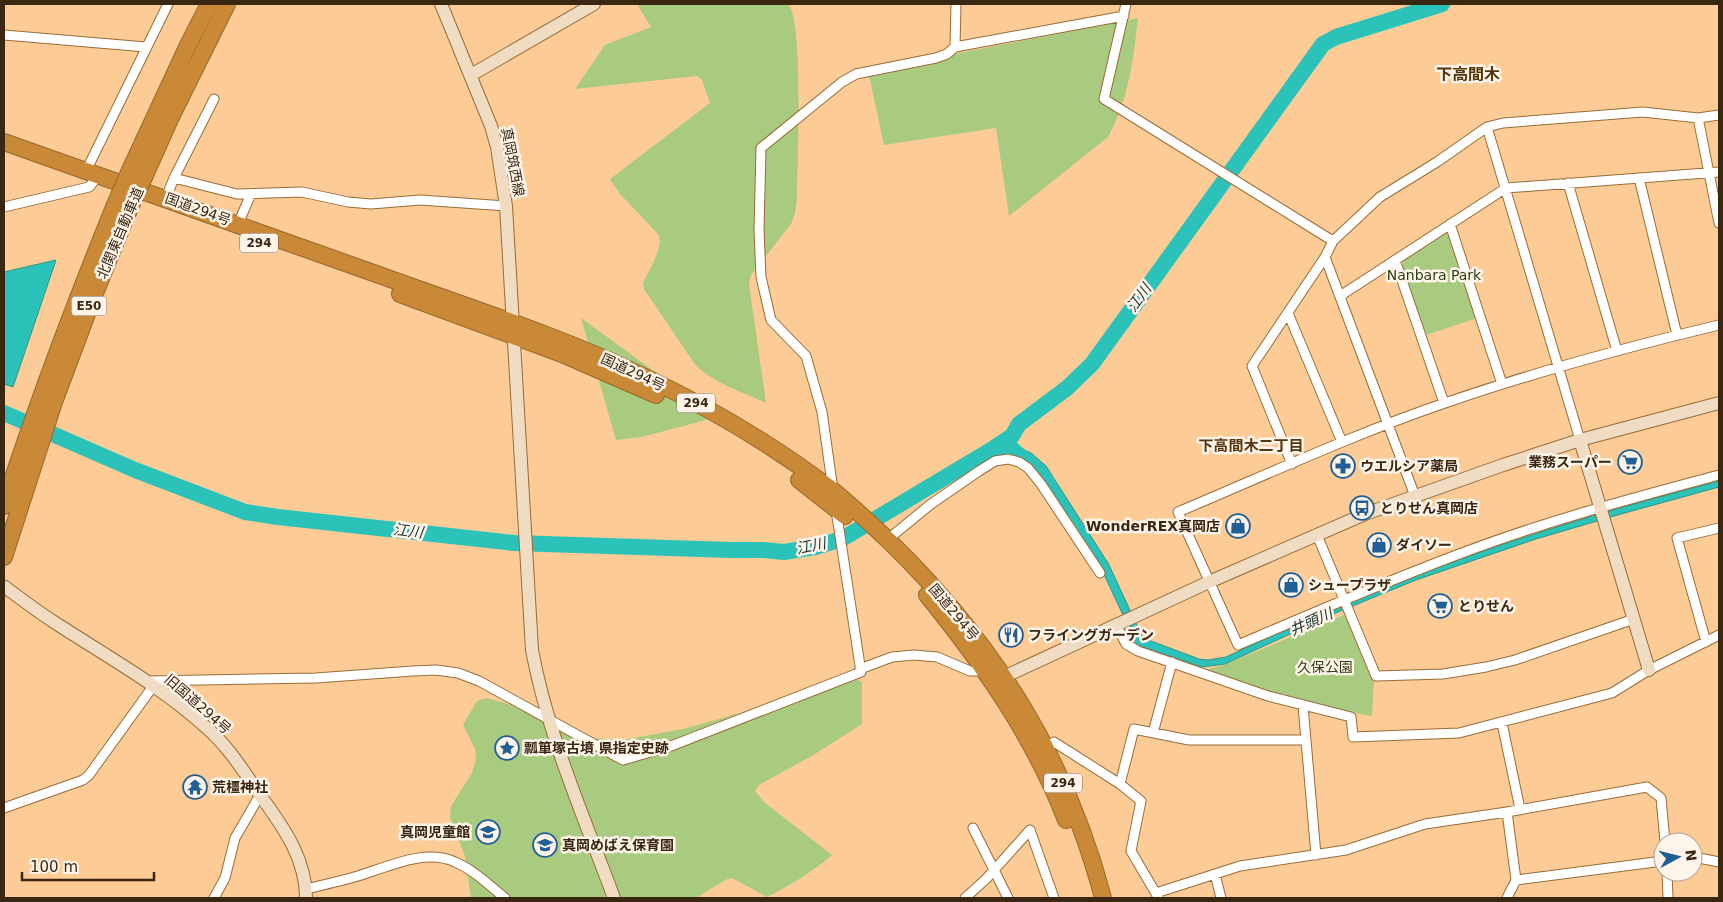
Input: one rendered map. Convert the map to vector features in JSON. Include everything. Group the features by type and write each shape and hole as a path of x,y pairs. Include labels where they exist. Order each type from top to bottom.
{"highway":[{"name":"北関東自動車道","path":"4,556 30,450 47,399 91,303 121,210 189,43 210,4"},
{"name":"北関東自動車道","path":"137,172 174,110 227,4"},
{"name":"国道294号","path":"4,142 512,329"},
{"name":"国道294号","path":"4,151 166,198 512,329 682,407 761,452 834,499 851,523 882,539 921,573 986,650 994,676 1052,787 1077,850 1092,898"},
{"name":"北関東自動車道","path":"4,506 30,450"},
{"name":"国道294号","path":"994,676 1046,747 1074,810 1103,898"}],"street":[{"path":"4,207 89,187 146,47 168,4"},
{"name":"真岡筑西線","path":"441,4 491,126 498,154 506,206 532,650 539,686 549,719 614,898"},
{"path":"471,74 594,4"},
{"path":"955,47 956,4"},
{"path":"1126,4 1104,99 1333,240"},
{"path":"4,808 83,780 89,775 151,683 316,678 436,670 470,677 622,760 671,746 861,672 843,553 851,523 834,499 822,412 806,356 771,320 762,277 759,230 761,148 842,82 856,74 936,58 947,54 955,47 1124,16"},
{"path":"4,35 146,47"},
{"path":"166,198 174,178 214,99"},
{"path":"1292,464 1252,366 1325,257 1333,240 1380,197 1437,162 1487,127 1503,123 1643,112 1698,118 1719,115"},
{"path":"1698,118 1719,223"},
{"path":"1487,127 1650,670"},
{"path":"1340,296 1506,188 1719,172"},
{"path":"174,178 237,194 302,192 348,202 371,204 420,200 506,206"},
{"path":"1639,178 1677,335"},
{"path":"1568,183 1617,351"},
{"path":"238,224 251,194"},
{"path":"1450,224 1502,384"},
{"path":"1325,257 1415,496"},
{"path":"1396,260 1444,403"},
{"path":"1288,313 1342,442"},
{"path":"1719,325 1617,351 1502,384 1444,403 1342,442 1178,512 1238,645 1464,552 1600,507 1719,475"},
{"path":"860,669 892,657 914,655 937,657 970,671 994,676 1119,624 1317,535 1415,496 1580,440 1719,404"},
{"path":"882,539 994,461 1008,459 1019,462 1028,468 1041,484 1100,573"},
{"path":"1706,642 1677,538 1719,528"},
{"path":"1317,535 1376,676 1443,674 1486,667 1515,660 1634,619"},
{"name":"旧国道294号","path":"5,587 54,622 151,683 208,728 233,755 281,824 300,860 306,894"},
{"path":"1119,624 1126,644 1138,651 1268,696 1351,717 1354,737 1459,733 1612,693 1650,670 1719,635"},
{"path":"1153,733 1172,662"},
{"path":"1303,706 1316,855"},
{"path":"1502,723 1520,809"},
{"path":"1120,784 1134,729 1189,740 1306,740"},
{"path":"1046,747 1054,742 1120,784 1141,801 1131,851 1158,896 1240,866 1346,850 1425,824 1507,812 1647,787 1662,798 1664,832"},
{"path":"214,898 225,878 235,838 260,795"},
{"path":"1507,812 1516,880 1507,898"},
{"path":"973,828 1008,898"},
{"path":"965,898 986,879 1030,830 1054,898"},
{"path":"306,894 404,861 433,857 454,861 468,868 505,898"},
{"path":"1703,859 1719,862"},
{"path":"1516,880 1653,862"},
{"path":"1214,874 1221,898"},
{"path":"1667,882 1668,898"}],"green space":[{"path":"637,4 788,4 793,15 799,95 795,213 791,224 751,275 749,284 766,403 737,391 709,376 694,363 644,289 643,283 658,252 660,239 658,234 620,194 610,179 710,103 702,80 697,76 575,89 605,45 651,27"},
{"path":"1138,18 1129,79 1121,108 1108,137 1009,216 996,128 884,145 868,71"},
{"name":"Nanbara Park","path":"1443,232 1450,235 1477,318 1426,335 1402,267 1404,259"},
{"path":"581,318 717,417 642,437 616,440"},
{"name":"久保公園","path":"1346,614 1374,679 1372,716 1267,697 1201,669 1224,665"},
{"path":"858,680 862,682 862,724 815,754 759,785 755,791 765,803 832,855 809,873 785,887 767,897 732,878 727,879 696,898 471,898 465,856 450,817 451,806 472,773 476,759 475,749 463,725 477,701 486,698 505,703 569,732 592,738 623,740 683,729 740,713 817,685"}],"water":[{"path":"56,260 13,387 4,384 4,272"},
{"path":"1010,444 1031,453 1046,466 1108,563 1143,638 1199,659 1208,660 1226,657 1311,618 1426,571 1520,539 1586,518 1719,481 1719,487 1536,539 1416,580 1338,612 1225,664 1202,667 1137,645 1101,568 1032,463 1013,455 992,455"}],"waterway":[{"name":"江川","path":"4,413 135,470 245,512 514,543 784,552 815,547 842,539 994,448 1012,436 1019,424 1067,388 1092,364 1323,44 1336,37 1442,4"},
{"name":"井頭川","path":"1001,448 1012,449 1040,473 1049,485"}],"place":[{"name":"業務スーパー","path":"1630,462"},
{"name":"ウエルシア薬局","path":"1343,466"},
{"name":"とりせん真岡店","path":"1362,508"},
{"name":"WonderREX真岡店","path":"1238,526"},
{"name":"ダイソー","path":"1379,545"},
{"name":"シュープラザ","path":"1291,585"},
{"name":"とりせん","path":"1440,606"},
{"name":"フライングガーデン","path":"1011,635"},
{"name":"瓢箪塚古墳 県指定史跡","path":"507,748"},
{"name":"荒橿神社","path":"195,787"},
{"name":"真岡児童館","path":"488,832"},
{"name":"真岡めばえ保育園","path":"545,845"}],"district":[{"name":"下高間木","path":"1468,74"},
{"name":"下高間木二丁目","path":"1251,446"}]}
